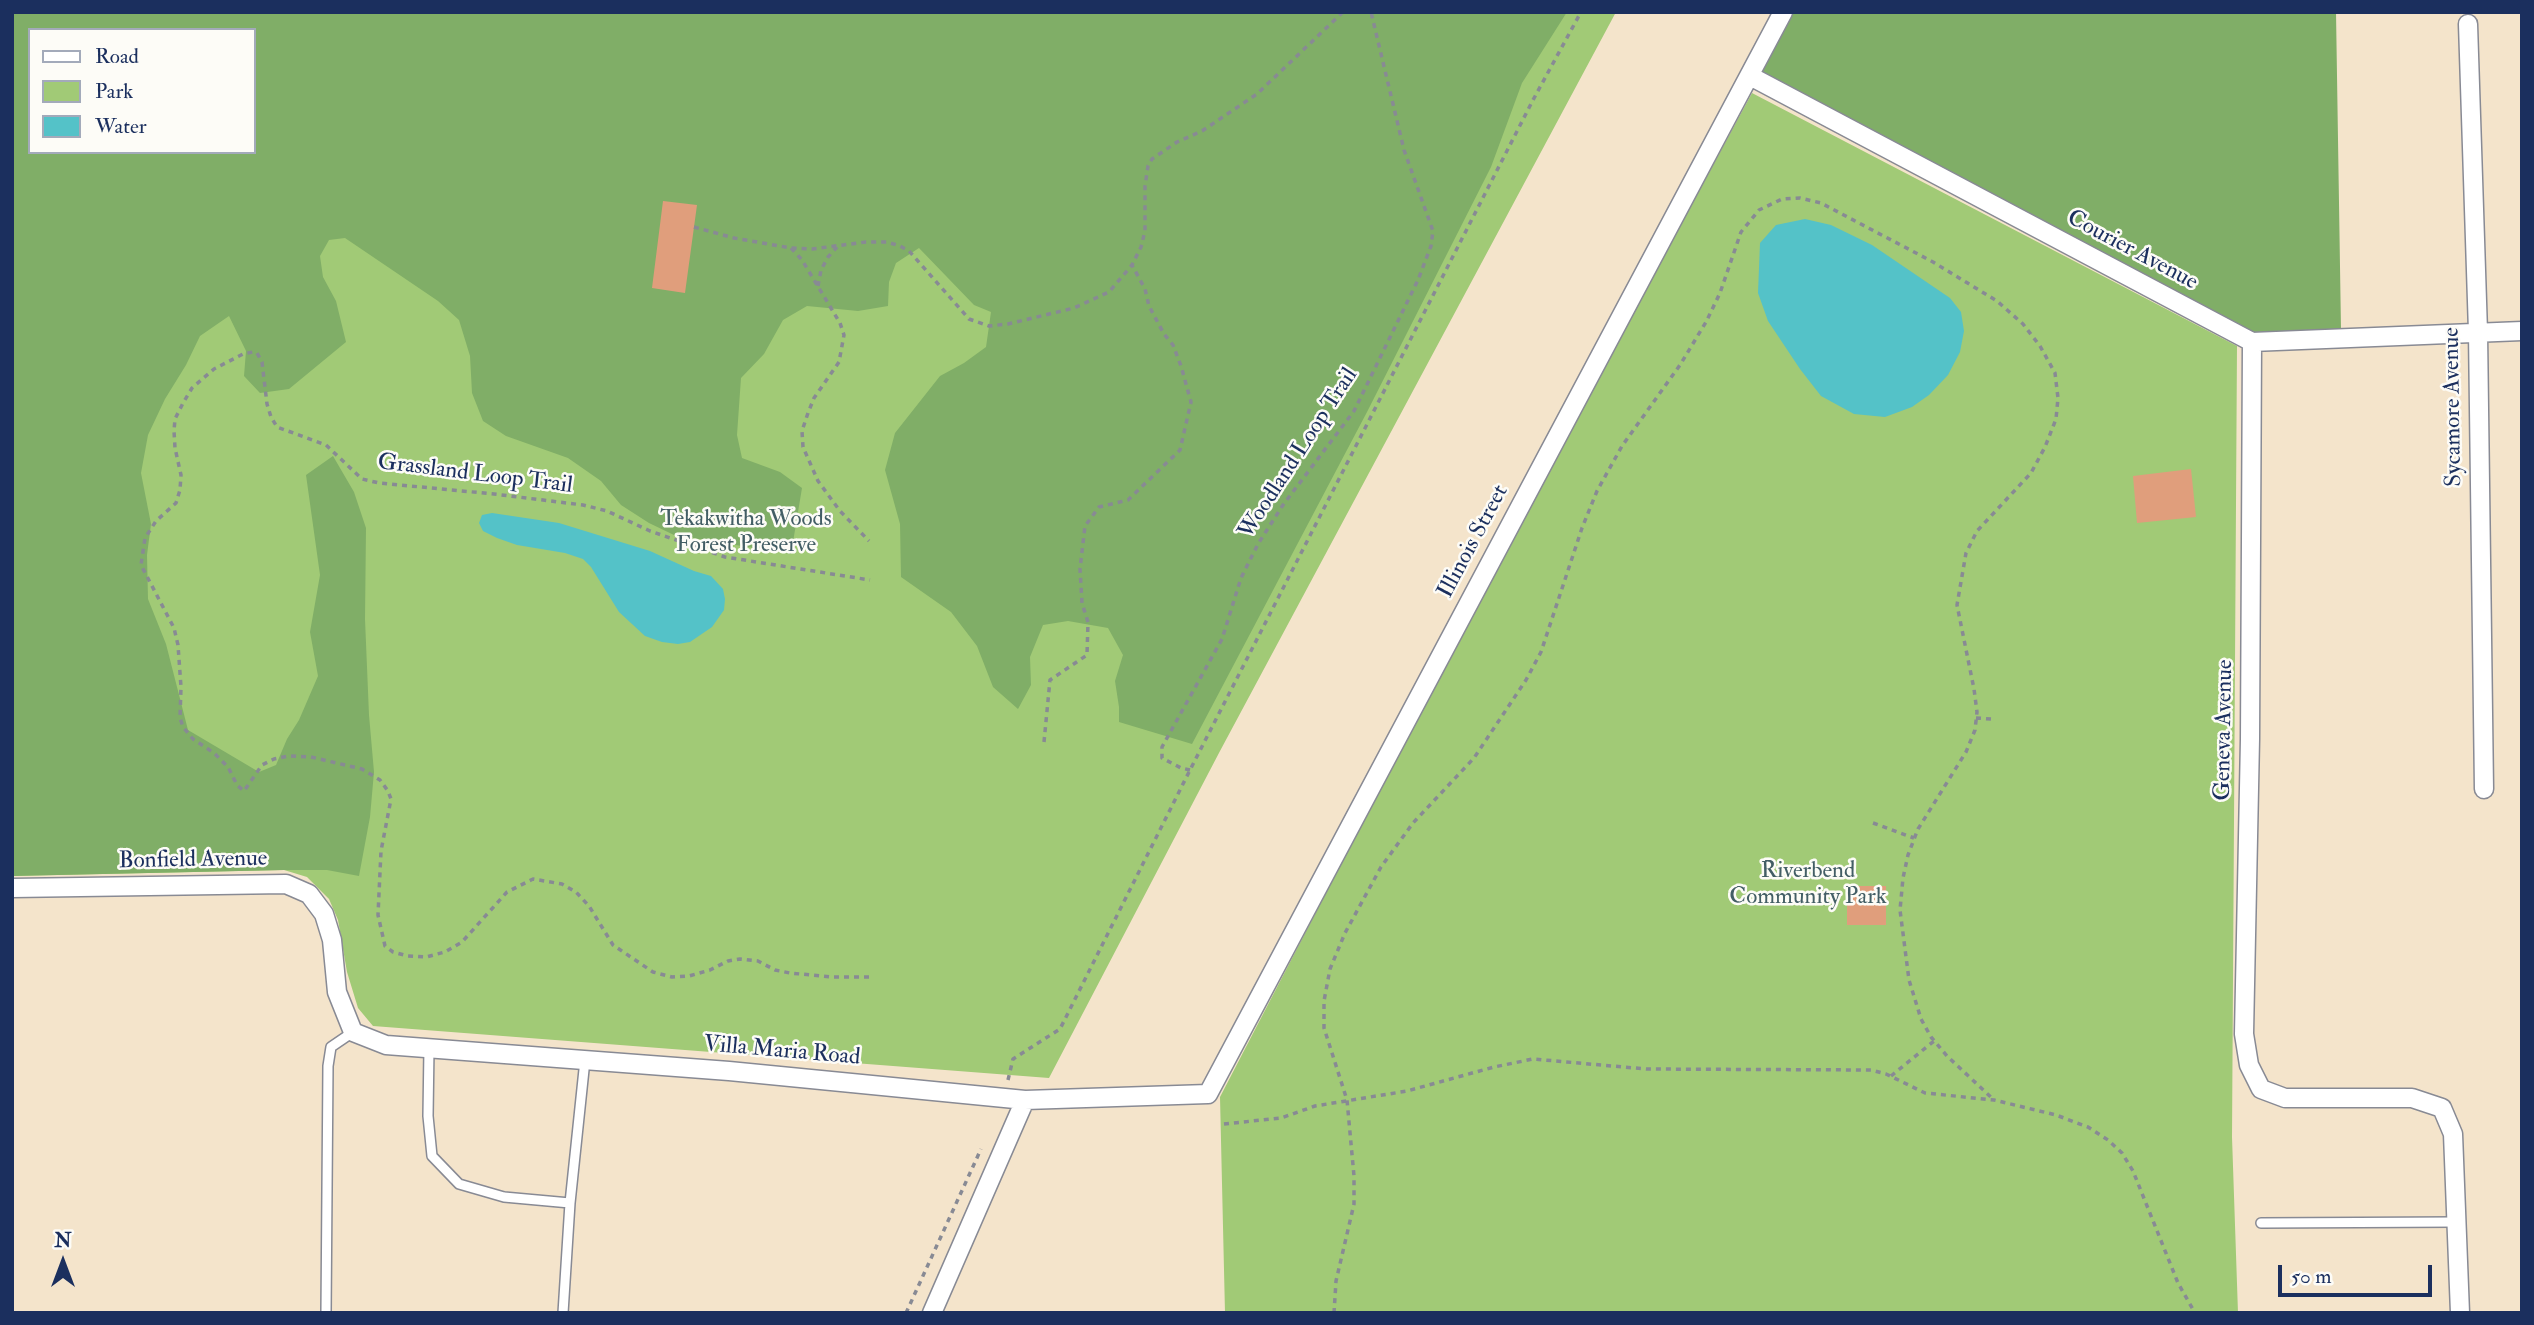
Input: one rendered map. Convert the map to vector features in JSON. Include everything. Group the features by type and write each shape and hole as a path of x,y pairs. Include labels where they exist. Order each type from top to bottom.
{"street":[{"name":"Illinois Street","path":"1208,1094 1783,12"},
{"name":"Sycamore Avenue","path":"2468,24 2477,332 2484,789"},
{"name":"Courier Avenue","path":"1750,76 2252,342"},
{"path":"2252,342 2522,331"},
{"name":"Geneva Avenue","path":"2252,342 2250,738 2244,1034 2249,1065 2261,1089 2285,1098 2413,1098 2442,1108 2453,1134 2456,1222"},
{"name":"Bonfield Avenue","path":"12,888 286,884 309,894 324,914 332,940 337,992 353,1032"},
{"name":"Villa Maria Road","path":"353,1032 386,1045 729,1071 1025,1100 1208,1094"},
{"path":"932,1313 1025,1100"},
{"path":"2456,1222 2460,1313"}],"lane":[{"path":"326,1313 328,1066 331,1047 353,1032"},
{"path":"429,1048 428,1116 432,1156 459,1184 504,1196 570,1203"},
{"path":"562,1313 585,1060"},
{"path":"2261,1223 2456,1222"}],"path":[{"path":"694,227 734,238 791,248 887,243 909,251 969,319 989,326 1042,316 1096,299 1109,292 1132,265 1143,239 1144,186 1152,159 1177,142 1202,131 1257,94 1343,12"},
{"name":"Woodland Loop Trail","path":"1190,770 1162,758 1162,747 1222,639 1241,578 1258,544 1283,505 1354,411 1418,280 1431,246 1433,231 1404,150 1371,12"},
{"path":"1060,1029 1533,100 1581,12"},
{"path":"1334,1313 1336,1281 1354,1204 1353,1146 1347,1100 1324,1028 1324,1001 1330,969 1345,933 1381,867 1413,823 1474,758 1526,680 1541,652 1597,491 1622,446 1680,365 1706,322 1720,293 1741,232 1759,210 1783,199 1800,198 1821,203 1933,262 1997,301 2023,324 2040,346 2055,373 2058,398 2056,419 2045,447 2031,473 1977,531 1966,554 1957,605 1974,689 1975,730 1966,752 1914,838 1903,878 1901,920 1909,980 1921,1019 1947,1056 1994,1100"},
{"path":"818,288 821,270 838,245"},
{"path":"791,248 802,260 840,323 844,335 839,362 814,398 808,413 802,431 803,447 818,481 840,511 869,541"},
{"path":"1044,742 1050,680 1087,655 1088,622 1082,603 1080,569 1085,526 1099,507 1128,500 1180,450 1191,402 1173,345 1149,306 1145,289 1132,265"},
{"name":"Grassland Loop Trail","path":"869,977 815,976 775,970 758,961 740,959 690,976 673,977 653,972 613,945 589,906 576,892 562,884 533,879 507,892 462,942 445,952 426,957 393,952 385,946 378,915 382,851 391,799 388,791 380,780 362,769 311,757 289,756 262,765 244,791 237,785 228,767 214,752 193,739 183,727 180,718 178,645 174,628 144,574 142,552 145,538 156,522 176,503 181,475 174,431 175,419 183,403 192,388 214,369 243,354 253,352 257,353 262,362 267,404 277,427 326,445 362,479 583,505 607,511 650,531 725,557 870,580"},
{"path":"1976,719 1991,719"},
{"path":"1873,823 1914,838"},
{"path":"1891,1076 1934,1041"},
{"path":"1224,1124 1281,1118 1315,1106 1407,1091 1533,1059 1646,1069 1871,1070 1891,1076 1925,1093 1994,1100 2056,1115 2088,1128 2122,1153 2133,1171 2178,1283 2195,1313"}],"green space":[{"name":"Tekakwitha Woods Forest Preserve","path":"12,12 1616,12 1220,751 1049,1078 373,1026 358,1008 347,972 338,920 329,899 307,877 284,870 12,876"},
{"path":"12,12 1567,12 1522,83 1491,167 1367,412 1192,744 1119,722 1115,681 1123,655 1108,628 1068,621 1043,625 1030,657 1031,685 1018,709 993,687 977,646 951,612 901,577 900,524 885,470 895,433 940,376 986,347 991,312 974,305 919,248 896,263 889,282 888,306 858,311 807,306 783,320 764,354 741,378 737,435 742,458 780,472 802,488 791,554 674,535 621,505 601,481 568,458 506,436 483,421 472,393 470,356 459,320 438,301 345,238 329,240 320,256 323,277 336,301 346,342 289,389 260,393 244,376 246,351 229,316 200,336 148,435 141,473 151,524 147,555 148,599 166,644 188,730 259,772 276,765 318,676 310,632 320,575 306,475 333,456 354,492 366,528 365,619 374,772 370,817 359,876 327,870 12,876"},
{"path":"1793,12 2336,12 2341,330 2254,332 1761,73"},
{"name":"Riverbend Community Park","path":"1752,93 2237,346 2232,1137 2238,1313 1225,1313 1220,1097 1490,577"}],"water":[{"path":"1805,219 1831,225 1872,245 1950,298 1961,312 1964,331 1960,352 1948,375 1929,395 1912,407 1885,417 1854,414 1821,396 1768,321 1758,293 1760,243 1776,225"},
{"path":"492,513 559,523 650,551 711,576 723,589 724,610 712,627 690,642 662,642 645,636 619,612 591,567 583,559 565,553 517,545 483,531 479,523 482,515"}],"building":[{"path":"663,201 697,205 685,293 652,288"},
{"path":"2191,469 2196,517 2137,523 2133,476"},
{"path":"1847,886 1886,886 1886,925 1847,925"}]}
